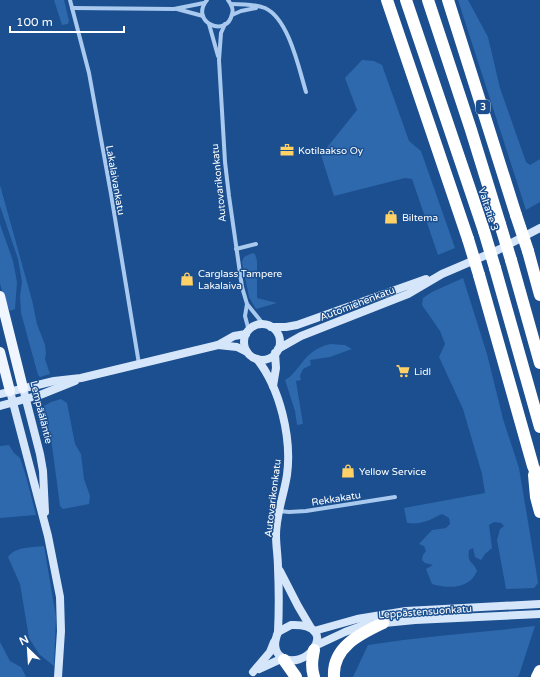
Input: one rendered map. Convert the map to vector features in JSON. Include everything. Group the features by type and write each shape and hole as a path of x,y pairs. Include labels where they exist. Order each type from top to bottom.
{"highway":[{"path":"387,0 468,239 533,466 540,482"},
{"name":"Valtatie 3","path":"406,0 484,231 540,428"},
{"name":"Valtatie 3","path":"428,0 471,130 511,260 540,363"},
{"name":"3","path":"448,0 528,251 540,294"},
{"path":"533,466 536,497 540,512"},
{"path":"334,677 336,663 340,652 348,643 360,634 383,624"},
{"path":"314,677 312,659 315,648"},
{"path":"283,659 296,677"},
{"path":"537,677 540,671"}],"main road":[{"name":"Automiehenkatu","path":"267,326 286,327 297,325 442,274 498,250 540,228"},
{"name":"Automiehenkatu","path":"277,351 301,336 408,294 442,274"},
{"name":"Lempääläntie","path":"0,296 43,471 44,504 48,536 60,597 61,631 58,677"},
{"path":"5,392 61,379 79,378 218,344 234,336 247,332 252,327 267,326 275,330 279,340 277,351 267,359 257,359 237,347 218,344"},
{"path":"247,332 244,342 247,352"},
{"name":"Autovarikonkatu","path":"273,386 277,351"},
{"name":"Lempääläntie","path":"0,352 5,392 13,402 41,516 48,536"},
{"name":"Autovarikonkatu","path":"257,359 265,369 273,386 282,416 288,450 287,477 279,511 276,534 280,602 278,632"},
{"path":"0,406 40,395 79,378"},
{"name":"Autovarikonkatu","path":"278,566 292,595 313,630"},
{"name":"Leppästensuonkatu","path":"313,630 357,619 406,611 540,604"},
{"name":"Leppästensuonkatu","path":"315,648 345,632 364,625 415,620 540,614"},
{"path":"291,625 304,626 313,630 317,637 315,648 304,660 298,662 283,659 266,664 253,672 270,652 278,632 291,625"},
{"path":"275,641 277,653 283,659"}],"street":[{"name":"Lakalaivankatu","path":"70,0 90,80 111,194 138,364"},
{"path":"72,8 174,9 206,2"},
{"path":"206,2 203,8 203,16 209,24 215,26 228,22 232,15 232,8 229,2"},
{"path":"229,2 264,8 276,17 292,46 306,92"},
{"path":"232,15 241,11 259,7"},
{"path":"174,9 203,16"},
{"name":"Autovarikonkatu","path":"209,24 219,60"},
{"name":"Autovarikonkatu","path":"225,24 221,33 219,60 225,162 240,278 247,304 245,316 247,332"},
{"path":"236,249 256,244"},
{"name":"Autovarikonkatu","path":"247,304 267,326"},
{"name":"Rekkakatu","path":"279,511 306,511 395,497"}],"shaded area":[{"path":"54,0 64,0 69,21 68,24 62,25"},
{"path":"458,0 468,0 488,37 500,88 526,162 530,165 540,159 540,202 526,210"},
{"path":"362,60 374,61 382,65 409,141 421,151 455,248 438,255 412,179 405,178 334,196 321,155 357,110 345,78"},
{"path":"0,185 32,300 37,324 45,345 45,359 50,374 40,377 38,375 21,313 20,296 22,282 18,259 0,206"},
{"path":"0,224 13,261 17,282 15,309 10,311 3,295 0,283"},
{"path":"252,253 255,254 257,261 257,298 277,303 256,309 249,297 242,262 244,257"},
{"path":"463,278 487,354 503,419 519,468 538,583 534,588 506,589 497,540 500,529 504,526 501,523 494,522 489,525 492,548 481,560 475,557 473,548 469,550 469,558 477,571 474,577 458,586 445,587 432,584 426,569 433,565 425,563 422,560 426,551 424,546 419,544 432,530 446,528 450,524 449,518 442,514 421,523 407,523 404,508 485,493 482,474 463,409 439,357 445,344 440,331 422,305 423,298 432,292"},
{"path":"330,344 345,345 352,349 330,357 310,360 311,365 303,369 300,376 301,380 296,381 303,424 297,425 295,411 285,380 294,373 310,354 321,347"},
{"path":"61,399 67,403 75,444 81,454 84,479 90,496 89,504 63,509 60,506 51,438 44,416 44,406"},
{"path":"9,445 14,453 20,458 36,515 0,518 0,446"},
{"path":"44,546 56,617 54,666 39,654 29,638 20,584 8,557 11,553 19,549"},
{"path":"535,626 519,675 517,677 353,677 368,645 409,639"},
{"path":"0,642 10,661 21,667 26,677 0,677"}],"place":[{"name":"Kotilaakso Oy","path":"287,150"},
{"name":"Biltema","path":"391,217"},
{"name":"Carglass Tampere Lakalaiva","path":"187,279"},
{"name":"Lidl","path":"403,371"},
{"name":"Yellow Service","path":"348,471"}]}
